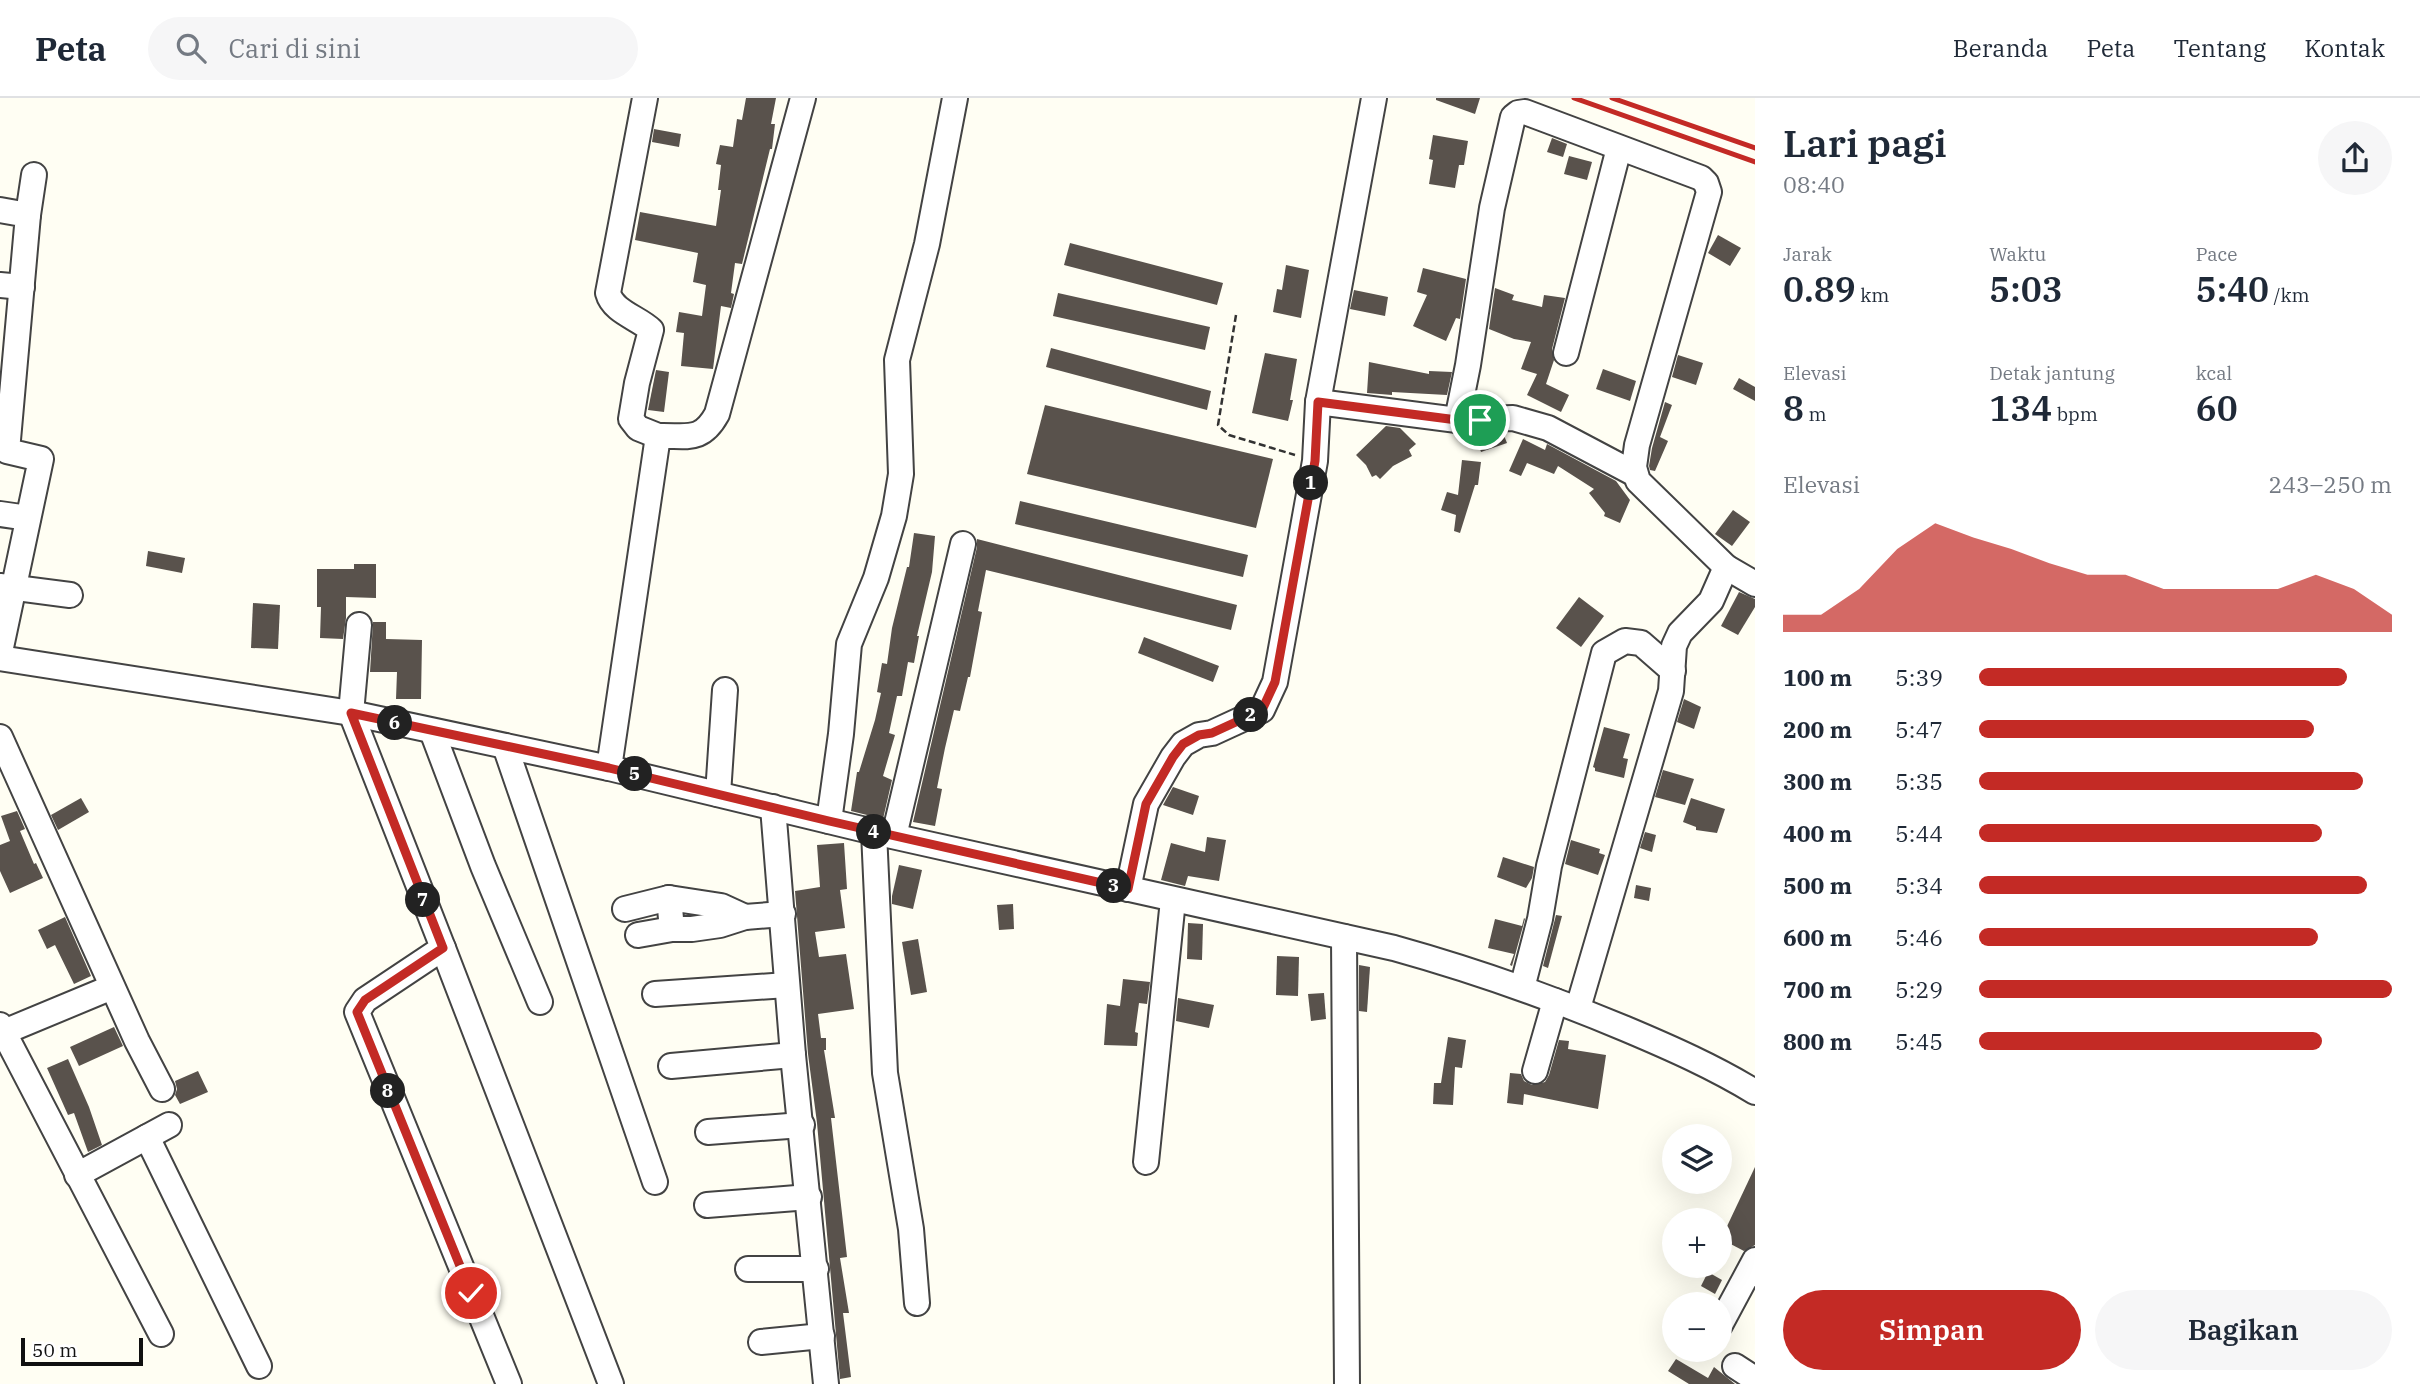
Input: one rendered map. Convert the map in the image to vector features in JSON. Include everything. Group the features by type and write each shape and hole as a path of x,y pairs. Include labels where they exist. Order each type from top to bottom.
{"street":[{"path":"645,98 608,293 610,301 652,331 637,383 631,419 638,428 658,436 697,436 705,432 718,414 803,98"},
{"path":"829,821 845,699 849,644 876,578 894,516 901,474 897,360 927,244 955,98"},
{"path":"1128,889 1146,804 1173,757 1183,744 1199,735 1212,733 1262,710 1270,696 1315,461 1318,402 1374,98"},
{"path":"1457,420 1492,208 1513,117 1525,112 1701,178 1709,192 1637,445 1635,474"},
{"path":"1566,353 1619,148"},
{"path":"0,652 7,587 28,518 41,459 7,451 4,437 11,286 28,215 34,175"},
{"path":"0,210 28,215"},
{"path":"1318,402 1457,420 1513,418 1548,428 1635,474 1646,489 1726,568 1755,584"},
{"path":"609,768 658,436"},
{"path":"0,514 28,518"},
{"path":"917,1303 911,1229 885,1073 884,834 962,544"},
{"path":"1535,1071 1567,1005 1671,691 1674,646 1680,633 1711,601 1726,568"},
{"path":"7,587 70,594"},
{"path":"359,625 351,713 611,1384"},
{"path":"1522,988 1540,919 1549,866 1604,653 1625,641 1641,643 1673,671"},
{"path":"0,658 351,713 609,768 884,834 1394,948 1472,970 1567,1005 1679,1051 1724,1073 1755,1093"},
{"path":"718,794 725,690"},
{"path":"432,731 483,866 540,1002"},
{"path":"0,737 137,1041 162,1089"},
{"path":"505,746 655,1182"},
{"path":"773,807 793,1055 826,1384"},
{"path":"625,909 669,898 721,906 745,917"},
{"path":"669,898 672,929"},
{"path":"1146,1162 1174,900"},
{"path":"638,935 672,929 701,928 745,917 783,914"},
{"path":"1344,937 1347,1384"},
{"path":"443,948 365,1000 357,1012 509,1384"},
{"path":"654,994 787,985"},
{"path":"105,990 2,1028 161,1334"},
{"path":"671,1066 793,1055"},
{"path":"77,1175 169,1125"},
{"path":"708,1132 802,1125"},
{"path":"147,1137 259,1366"},
{"path":"707,1205 809,1197"},
{"path":"1732,1303 1755,1260"},
{"path":"748,1269 816,1269"},
{"path":"761,1342 822,1336"}],"path":[{"path":"1236,315 1218,425 1229,435 1315,461"}],"building":[{"path":"746,98 776,98 771,124 775,124 772,149 742,264 735,263 731,308 721,306 713,369 681,366 684,333 676,332 679,312 702,316 706,285 693,282 698,253 635,240 640,212 716,226 721,190 718,190 721,165 716,164 720,145 733,147 737,119 742,120"},
{"path":"1436,98 1480,98 1475,114"},
{"path":"654,129 681,134 679,147 652,142"},
{"path":"1433,135 1468,141 1464,165 1459,165 1455,188 1429,184"},
{"path":"1552,138 1567,144 1563,157 1547,152"},
{"path":"1569,156 1592,162 1587,180 1564,174"},
{"path":"1718,235 1741,248 1730,266 1708,253"},
{"path":"1070,243 1223,283 1217,305 1064,265"},
{"path":"1286,265 1309,270 1301,318 1273,312 1277,289 1282,290"},
{"path":"1423,268 1466,279 1460,319 1456,318 1446,341 1413,326 1427,295 1417,292"},
{"path":"1495,288 1514,295 1512,300 1542,307 1544,295 1565,298 1552,349 1554,360 1546,384 1569,395 1561,412 1527,395 1537,374 1521,369 1531,342 1514,339 1489,329"},
{"path":"1354,290 1388,297 1385,316 1350,309"},
{"path":"1058,293 1210,327 1205,350 1053,316"},
{"path":"1051,348 1211,391 1207,410 1046,367"},
{"path":"1265,353 1297,359 1288,421 1252,413"},
{"path":"1678,355 1703,363 1696,385 1672,377"},
{"path":"1369,362 1429,374 1429,371 1452,372 1447,395 1367,393"},
{"path":"1603,369 1636,381 1630,401 1596,389"},
{"path":"656,370 669,372 664,412 648,410"},
{"path":"1739,378 1755,387 1755,401 1733,389"},
{"path":"1665,402 1672,405 1660,437 1668,441 1655,471 1650,470 1649,466"},
{"path":"1045,405 1273,459 1256,528 1027,474"},
{"path":"1386,426 1400,428 1416,444 1409,450 1412,456 1393,466 1380,479 1376,475 1372,477 1366,465 1356,455"},
{"path":"1503,433 1507,443 1481,452 1475,434"},
{"path":"1523,439 1545,450 1547,444 1616,481 1630,500 1620,523 1604,516 1605,513 1589,493 1594,489 1558,466 1554,474 1527,463 1521,476 1509,471"},
{"path":"1462,460 1481,462 1478,485 1475,485 1460,533 1454,531 1456,515 1441,510 1447,492 1458,495"},
{"path":"1020,501 1248,555 1243,577 1015,524"},
{"path":"1733,510 1750,522 1732,546 1715,534"},
{"path":"914,533 935,536 932,572 917,636 914,663 908,662 902,696 897,696 889,733 895,735 883,776 892,780 883,819 851,811 857,772 875,720 881,693 877,692 882,663 887,664 892,628 909,567"},
{"path":"977,539 1237,605 1231,630 986,570 978,611 982,612 970,677 960,711 954,710 937,788 942,789 935,826 913,822 977,547"},
{"path":"148,551 185,558 182,573 146,566"},
{"path":"354,564 376,564 376,598 346,597 343,639 320,638 321,607 317,607 317,569 354,569"},
{"path":"1739,592 1755,599 1755,607 1738,635 1721,626"},
{"path":"1579,597 1604,616 1581,647 1556,628"},
{"path":"253,603 280,605 278,649 251,648"},
{"path":"373,622 386,622 386,639 422,640 421,699 396,699 397,672 370,672"},
{"path":"1144,637 1219,666 1213,682 1138,653"},
{"path":"1684,699 1701,707 1694,729 1677,722"},
{"path":"1604,727 1630,734 1623,758 1628,759 1624,778 1595,771 1593,767"},
{"path":"1663,770 1694,779 1685,805 1655,797"},
{"path":"1173,787 1199,796 1193,815 1163,805"},
{"path":"81,798 89,812 58,830 51,815"},
{"path":"1691,798 1725,809 1717,833 1696,830 1696,827 1683,822"},
{"path":"17,811 25,829 20,831 43,878 10,893 0,871 0,845 10,841 1,816"},
{"path":"1645,832 1656,835 1652,852 1640,848"},
{"path":"1207,837 1226,840 1219,881 1188,876 1185,886 1161,880 1171,843 1205,852"},
{"path":"1571,840 1600,849 1599,853 1605,855 1598,875 1565,864"},
{"path":"844,843 847,889 840,890 845,928 815,932 819,957 846,954 854,1009 818,1014 821,1038 826,1038 824,1050 835,1118 831,1118 847,1257 840,1258 849,1313 843,1313 851,1377 840,1379 795,891 820,887 817,845"},
{"path":"1503,857 1534,867 1526,888 1497,877"},
{"path":"899,865 922,870 913,909 892,904"},
{"path":"1636,885 1651,888 1649,901 1634,898"},
{"path":"1013,904 1014,929 999,930 997,905"},
{"path":"1556,915 1562,916 1548,968 1543,966"},
{"path":"65,917 91,976 74,984 55,945 47,949 38,930"},
{"path":"1495,919 1522,926 1525,919 1512,966 1510,965 1514,954 1488,948"},
{"path":"1188,923 1203,924 1202,960 1187,959"},
{"path":"918,939 927,992 911,995 902,942"},
{"path":"1277,956 1299,957 1298,996 1276,995"},
{"path":"1359,965 1370,967 1367,1012 1359,1011"},
{"path":"1123,979 1150,982 1147,1004 1139,1003 1135,1032 1138,1033 1137,1046 1104,1045 1107,1004 1120,1006"},
{"path":"1324,993 1326,1019 1311,1021 1308,994"},
{"path":"1178,998 1214,1005 1209,1028 1176,1021"},
{"path":"114,1027 123,1046 79,1066 70,1047"},
{"path":"1448,1037 1466,1040 1462,1068 1455,1067 1453,1105 1433,1104 1434,1083 1441,1083"},
{"path":"1559,1040 1569,1041 1568,1049 1606,1055 1598,1109 1524,1094 1523,1105 1507,1103 1510,1073 1521,1074 1524,1081 1532,1085 1545,1082"},
{"path":"68,1059 102,1145 88,1152 74,1113 68,1115 47,1068"},
{"path":"198,1071 208,1092 180,1104 175,1095 175,1081"},
{"path":"1755,1167 1755,1245 1744,1251 1732,1245 1732,1216"},
{"path":"1705,1278 1722,1280 1716,1292 1701,1286"},
{"path":"1674,1362 1681,1362 1708,1378 1714,1367 1735,1384 1689,1384 1668,1371"}],"railway":[{"path":"1574,98 1755,162"},
{"path":"1612,98 1755,148"}],"route":[{"path":"471,1293 358,1018 357,1012 365,1000 443,948 351,713 609,768 1128,889 1146,804 1173,757 1183,744 1199,735 1212,733 1262,710 1270,696 1296,573 1315,461 1318,402 1457,420 1480,420"}]}
